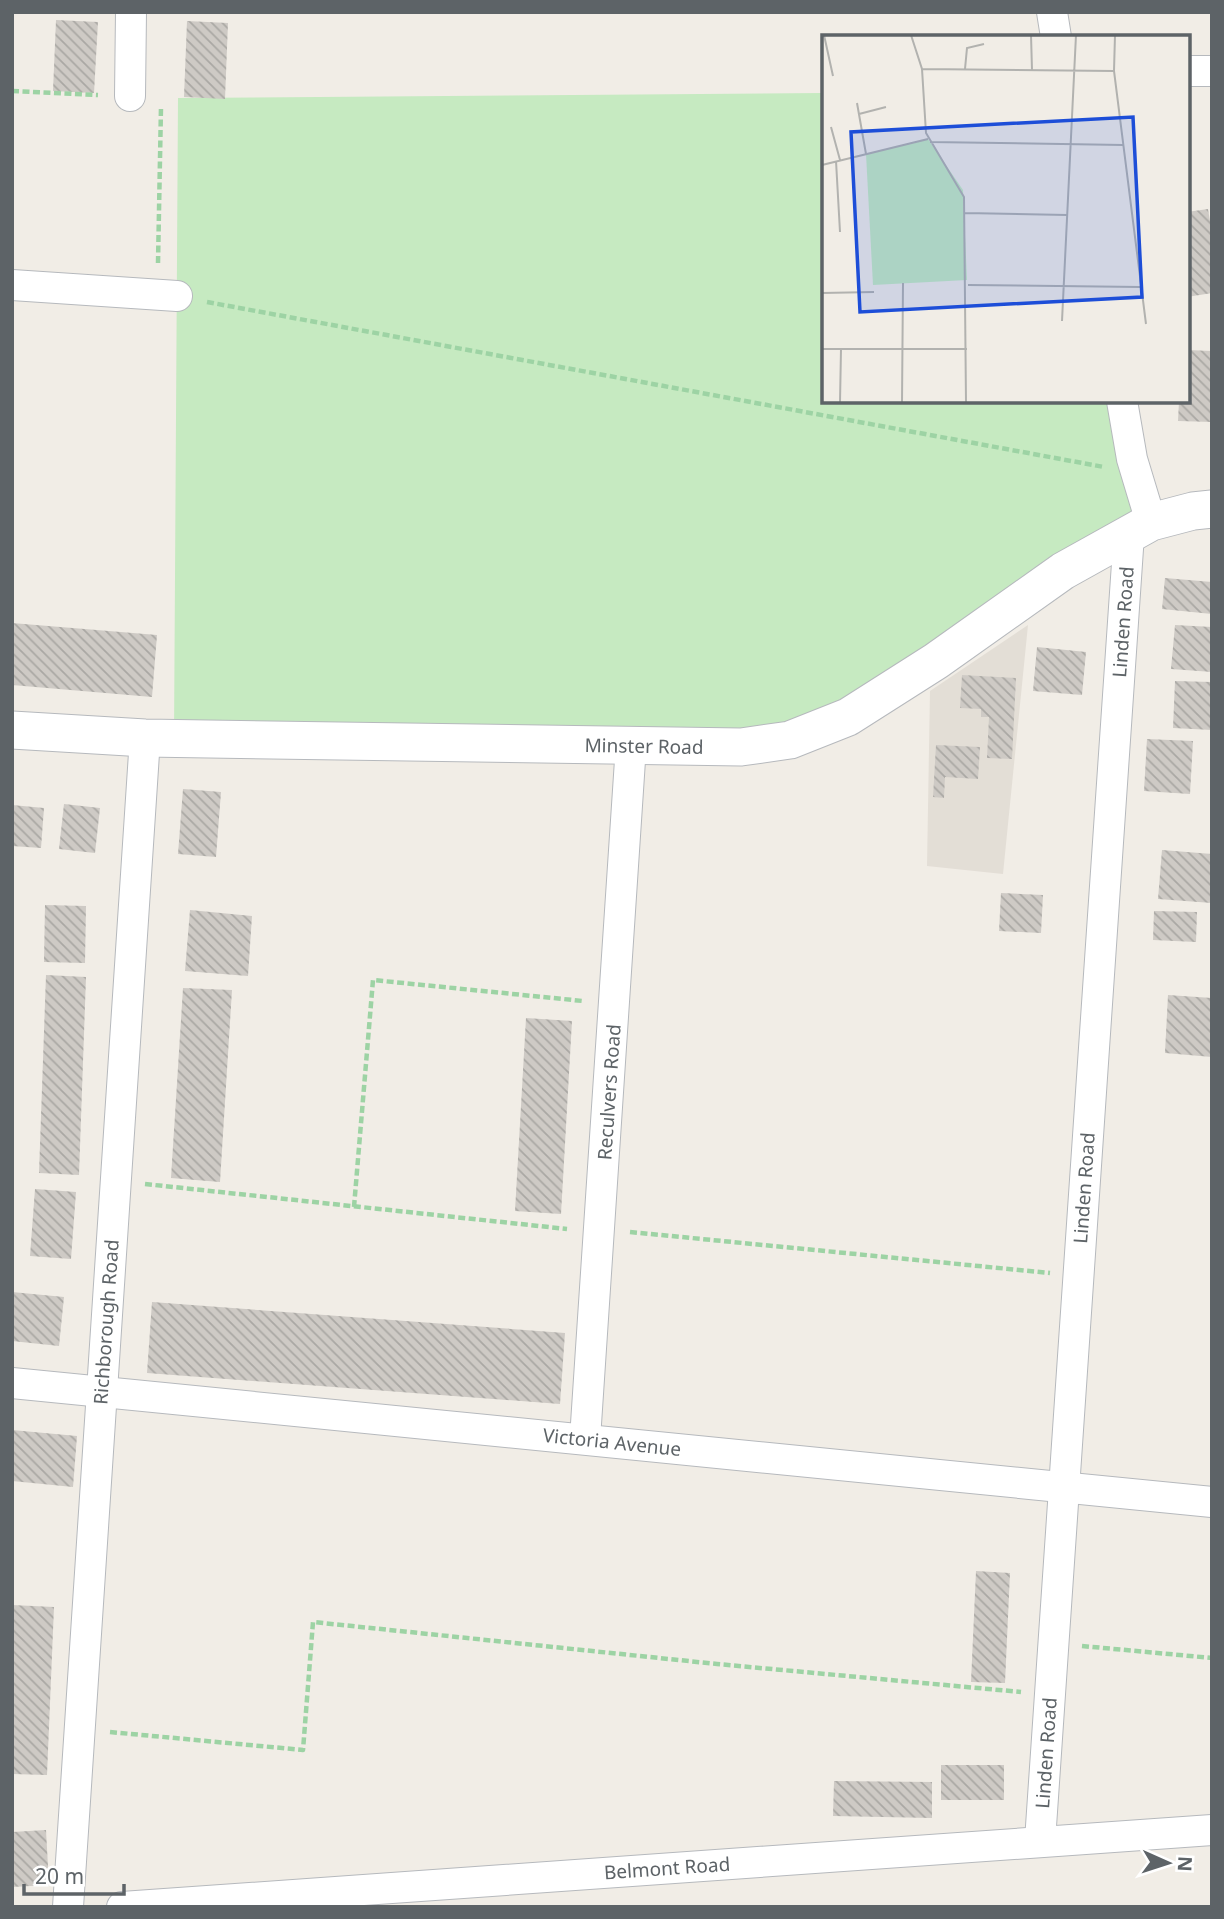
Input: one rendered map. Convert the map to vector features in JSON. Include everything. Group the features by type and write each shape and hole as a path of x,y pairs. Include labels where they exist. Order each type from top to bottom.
{"street":[{"path":"130,96 131,12"},
{"path":"1052,12 1056,35"},
{"path":"1189,71 1212,71"},
{"path":"12,285 167,296"},
{"path":"1122,402 1140,528"},
{"name":"Minster Road","path":"12,730 145,738 631,746 741,747 790,740 848,717 936,661 1063,571 1140,528 1193,511 1212,509"},
{"name":"Linden Road","path":"1040,1841 1079,1276 1140,528"},
{"name":"Richborough Road","path":"68,1907 145,738"},
{"name":"Reculvers Road","path":"585,1439 631,746"},
{"name":"Victoria Avenue","path":"12,1383 1212,1502"},
{"name":"Belmont Road","path":"122,1907 1212,1830"}],"path":[{"path":"12,91 161,98 167,296 1108,468"},
{"path":"354,1207 373,980 615,1004"},
{"path":"116,1181 354,1207 1079,1276"},
{"path":"79,1729 303,1750 313,1622 1050,1695"},
{"path":"1054,1643 1212,1658"}],"shaded area":[{"path":"1028,625 1003,874 927,866 930,691"}],"green space":[{"path":"822,93 822,402 1122,402 1151,522 821,729 174,737 178,98"}],"building":[{"path":"56,20 98,22 94,93 53,91"},
{"path":"187,21 228,23 225,99 184,97"},
{"path":"1208,209 1212,233 1212,293 1189,297 1189,212"},
{"path":"1189,350 1212,351 1212,422 1178,421 1179,402 1189,402"},
{"path":"1165,578 1212,582 1212,614 1162,609"},
{"path":"12,623 157,635 152,697 12,685"},
{"path":"1175,625 1212,627 1212,672 1171,669"},
{"path":"1037,647 1086,652 1082,695 1033,691"},
{"path":"962,675 1016,678 1012,759 987,758 989,717 981,717 981,709 960,708"},
{"path":"1175,681 1212,682 1212,730 1173,728"},
{"path":"1147,739 1193,741 1190,794 1144,791"},
{"path":"936,745 980,747 978,779 945,777 944,798 933,797"},
{"path":"183,789 221,792 216,857 178,854"},
{"path":"64,804 100,808 95,853 59,849"},
{"path":"12,805 44,808 41,848 12,846"},
{"path":"1162,850 1212,854 1212,903 1158,899"},
{"path":"1001,893 1043,895 1041,933 999,931"},
{"path":"45,905 86,906 85,963 44,962"},
{"path":"190,910 252,916 248,976 185,971"},
{"path":"1154,911 1197,912 1196,942 1153,940"},
{"path":"46,975 86,977 79,1175 39,1173"},
{"path":"183,988 232,990 220,1182 171,1178"},
{"path":"1168,995 1212,998 1212,1057 1165,1053"},
{"path":"526,1018 572,1021 561,1214 515,1211"},
{"path":"35,1189 76,1192 71,1259 30,1256"},
{"path":"12,1292 64,1297 59,1346 12,1341"},
{"path":"152,1302 565,1333 560,1404 147,1373"},
{"path":"12,1430 77,1436 73,1487 12,1481"},
{"path":"976,1571 1010,1573 1005,1683 971,1682"},
{"path":"12,1605 54,1607 47,1775 12,1774"},
{"path":"941,1765 1004,1765 1004,1800 941,1800"},
{"path":"834,1781 932,1782 932,1818 833,1816"},
{"path":"46,1830 49,1885 12,1887 12,1832"}]}
